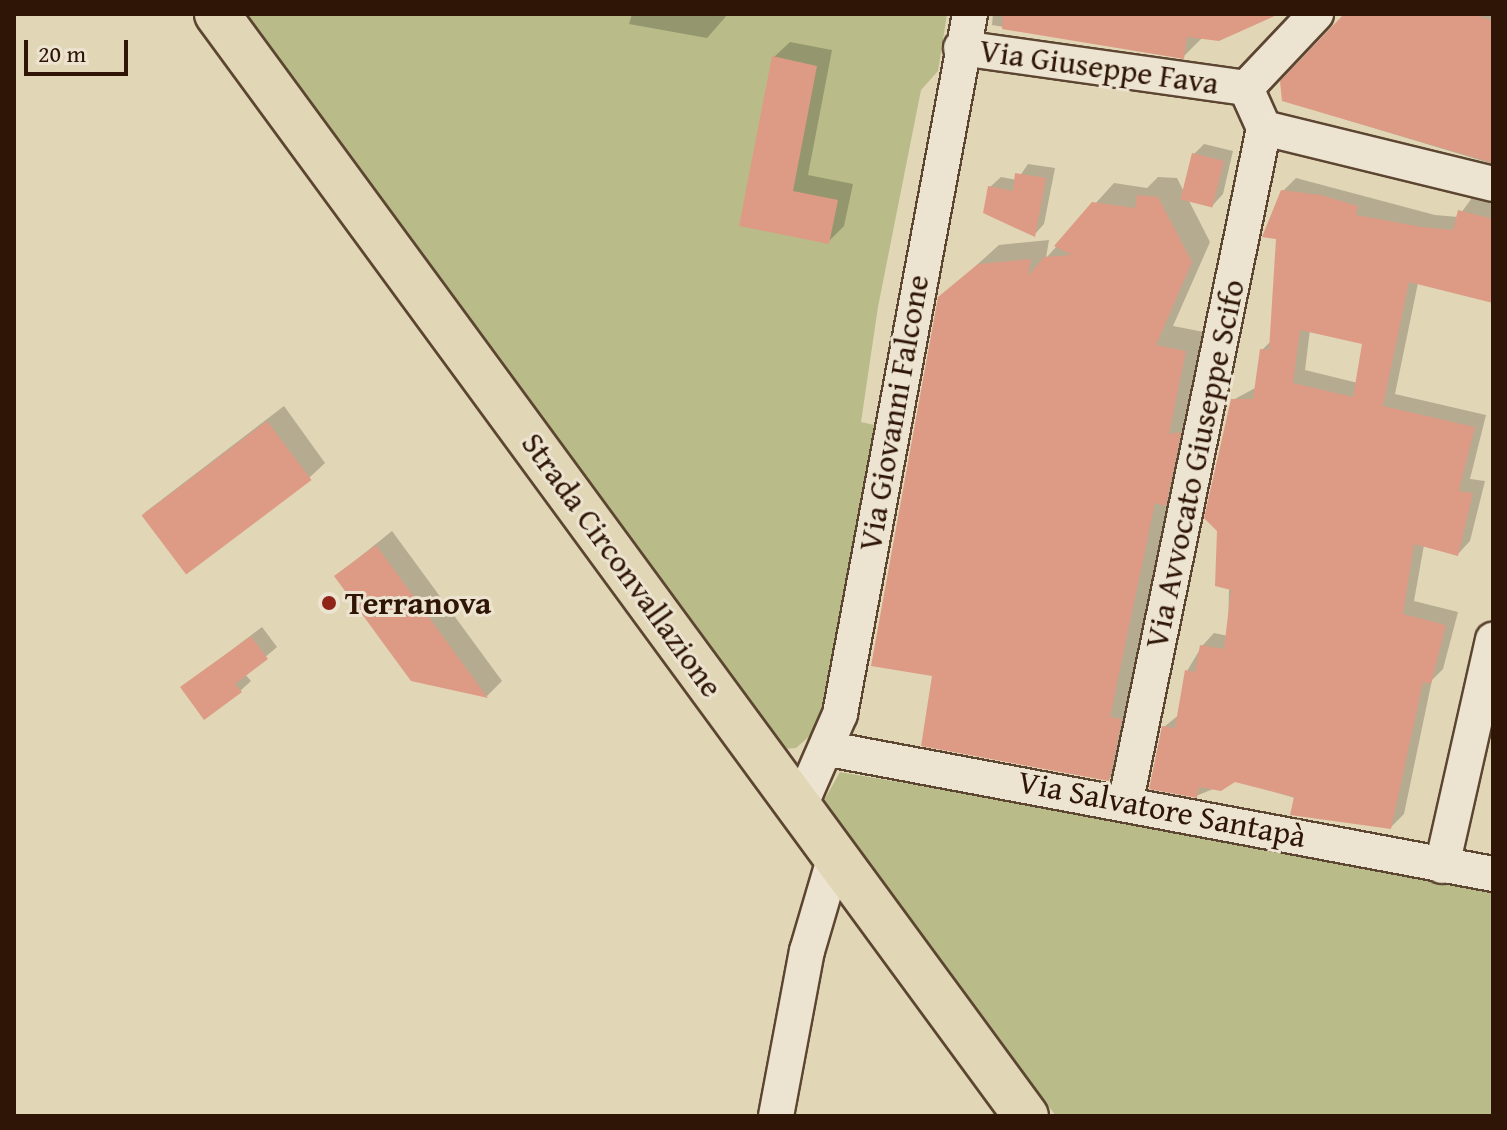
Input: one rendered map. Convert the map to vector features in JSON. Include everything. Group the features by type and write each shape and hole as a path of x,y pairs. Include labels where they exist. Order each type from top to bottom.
{"main road":[{"name":"Strada Circonvallazione","path":"217,14 1026,1116"}],"street":[{"name":"Via Giovanni Falcone","path":"800,806 829,749 961,48 970,14"},
{"path":"1246,88 1316,14"},
{"name":"Via Giuseppe Fava","path":"961,48 1246,88 1264,128"},
{"path":"1264,128 1493,184"},
{"name":"Via Avvocato Giuseppe Scifo","path":"1126,800 1264,128"},
{"path":"1442,866 1493,640"},
{"name":"Via Salvatore Santapà","path":"829,749 1126,800 1493,874"},
{"path":"776,1116 807,951 835,856"}],"green space":[{"path":"247,14 947,14 938,71 921,90 878,307 861,422 879,426 831,698 819,728 796,748 784,749"},
{"path":"840,772 1493,884 1493,1116 1056,1116 819,809"}],"building":[{"path":"1003,14 1279,14 1219,41 1187,37 1184,59 1002,29"},
{"path":"1344,14 1474,14 1493,21 1493,163 1282,101 1280,81"},
{"path":"772,56 817,66 793,191 838,200 829,244 739,226"},
{"path":"1192,153 1224,161 1212,208 1180,200"},
{"path":"1015,173 1046,178 1035,237 983,213 988,186 1013,191"},
{"path":"1281,190 1321,195 1358,206 1356,215 1422,227 1453,230 1458,210 1493,219 1493,303 1409,282 1383,406 1475,427 1459,491 1473,493 1458,556 1414,544 1403,614 1446,625 1431,684 1423,682 1391,829 1290,815 1294,797 1235,782 1221,791 1199,787 1197,798 1149,789 1162,726 1175,728 1185,670 1195,672 1200,645 1224,649 1231,590 1215,586 1217,531 1204,518 1231,399 1253,399 1260,349 1269,350 1276,239 1262,237","holes":["1300,330 1362,344 1353,397 1293,383"]},
{"path":"1137,195 1158,197 1192,262 1156,345 1186,351 1169,434 1181,432 1166,506 1155,503 1110,717 1122,719 1109,781 921,746 932,676 871,666 938,297 978,264 1031,259 1028,276 1044,257 1072,255 1054,246 1092,202 1135,208"},
{"path":"267,421 312,480 186,575 142,515"},
{"path":"376,545 488,698 411,681 334,576"},
{"path":"251,636 268,659 235,684 242,692 204,720 180,687"}],"place":[{"name":"Terranova","path":"329,603"}]}
